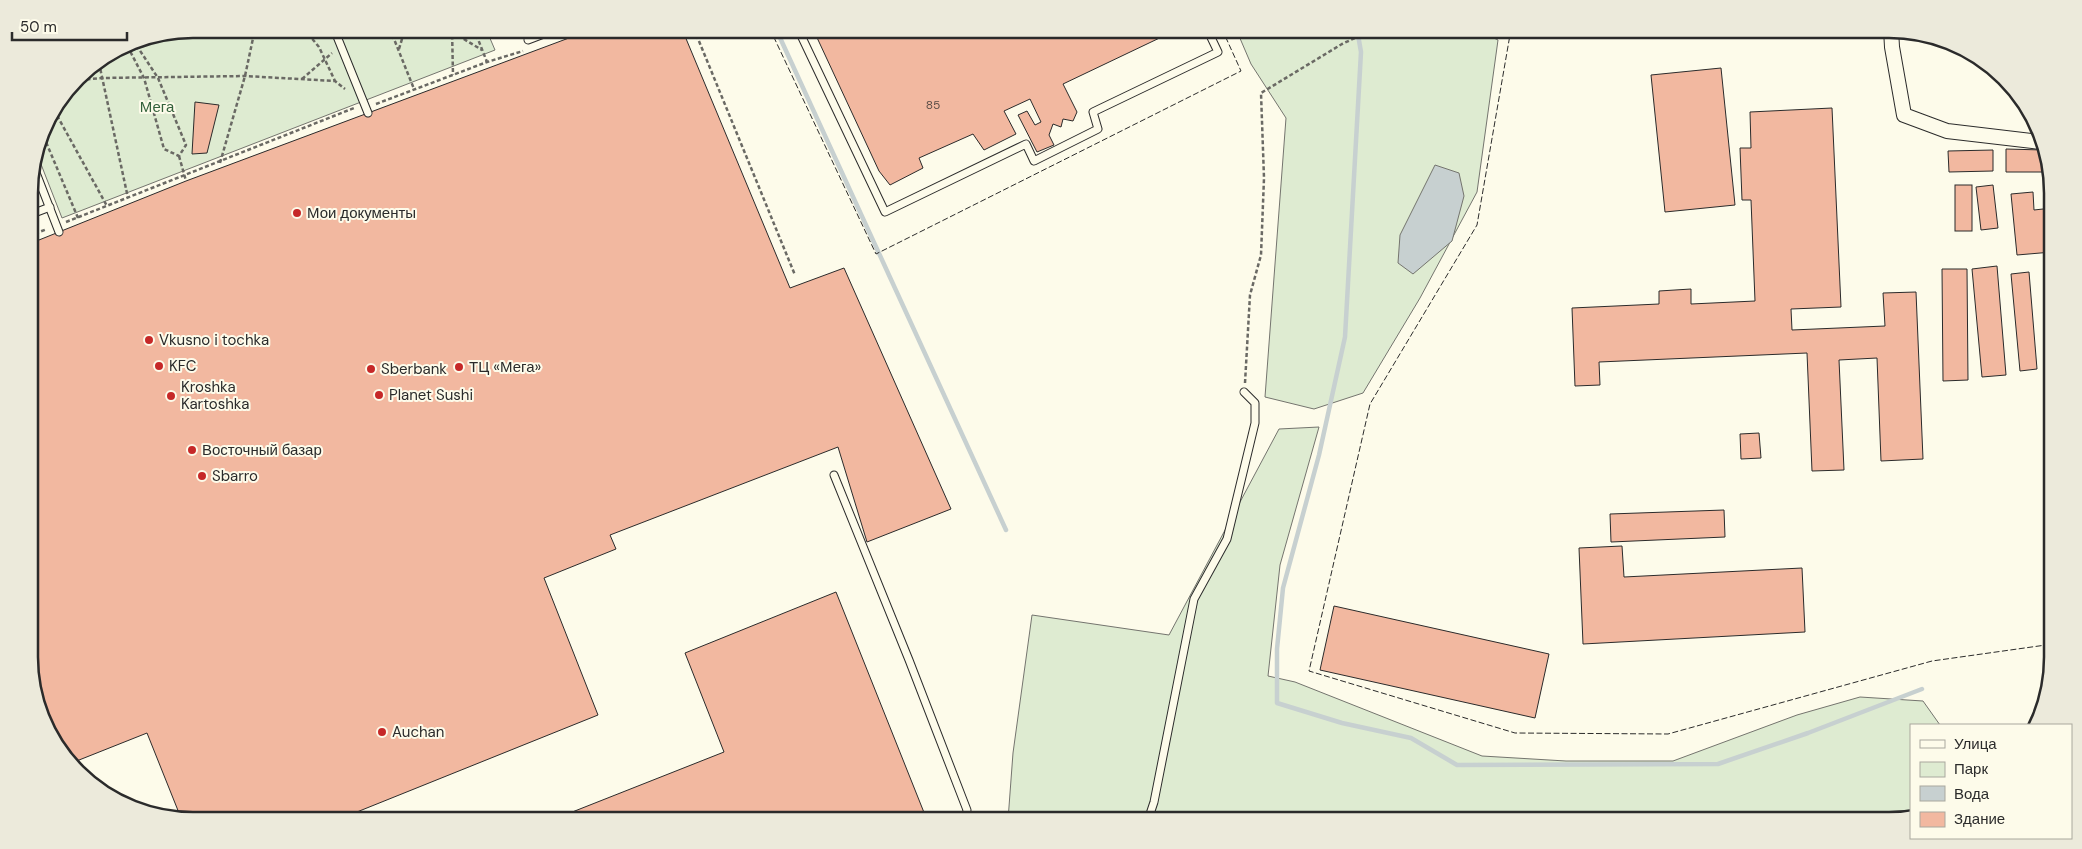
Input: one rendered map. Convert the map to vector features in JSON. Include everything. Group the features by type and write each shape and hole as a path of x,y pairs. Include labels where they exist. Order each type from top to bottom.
{"street":[{"path":"1892,38 1904,115 1947,131 2036,141"}],"lane":[{"path":"337,38 368,113"},
{"path":"528,40 533,38"},
{"path":"802,38 885,212 1026,144 1034,161 1098,129 1094,112 1218,52 1211,38"},
{"path":"39,177 58,228"},
{"path":"38,212 50,207"},
{"path":"1151,811 1194,599 1227,539 1255,423 1255,404 1244,392"},
{"path":"834,475 909,660 967,812"}],"path":[{"path":"220,162 245,76 253,38"},
{"path":"312,38 319,47 335,80 365,104"},
{"path":"301,80 349,38"},
{"path":"394,38 414,89"},
{"path":"399,50 402,38"},
{"path":"452,38 453,75"},
{"path":"464,38 482,50"},
{"path":"477,38 487,62"},
{"path":"698,38 795,275"},
{"path":"1244,392 1250,295 1261,255 1264,178 1262,93 1355,38"},
{"path":"139,47 158,78 186,145 179,156"},
{"path":"122,54 133,50"},
{"path":"38,234 58,228 107,206 365,104 376,104 524,50 525,54"},
{"path":"130,51 144,78 164,149 179,156 186,181"},
{"path":"100,68 128,198"},
{"path":"87,79 245,76 301,80 335,80"},
{"path":"58,116 107,206"},
{"path":"46,142 78,218"}],"green space":[{"name":"Мега","path":"192,38 490,38 495,50 62,218 41,163 49,133 69,98 76,90 98,69 124,53 162,40"},
{"path":"1240,38 1494,38 1498,40 1477,192 1420,298 1363,393 1314,409 1265,397 1286,118 1251,64"},
{"path":"1319,427 1280,565 1268,676 1295,682 1482,756 1566,761 1673,761 1797,715 1860,697 1923,701 1939,724 1910,724 1910,810 1009,812 1013,753 1032,615 1169,635 1279,429"}],"water":[{"path":"1435,165 1459,173 1464,196 1452,241 1413,274 1398,263 1400,235"}],"building":[{"name":"ТЦ «Мега»","path":"569,38 686,38 790,288 844,268 951,509 867,542 838,447 610,535 616,549 544,578 598,715 357,812 178,811 147,733 78,761 53,725 40,687 38,667 38,240 186,181"},
{"path":"817,38 1160,38 1063,84 1077,112 1073,121 1063,119 1061,127 1053,124 1049,135 1054,145 1037,152 1018,115 1027,111 1035,125 1041,122 1030,99 1004,111 1016,134 984,150 973,134 919,158 923,168 890,185 879,171"},
{"path":"1721,68 1735,205 1665,212 1651,75"},
{"path":"195,102 219,105 207,153 192,154"},
{"path":"1832,108 1841,307 1791,309 1792,330 1885,326 1883,293 1916,292 1923,459 1881,461 1877,358 1839,360 1844,470 1812,471 1807,353 1599,362 1600,385 1575,386 1572,308 1659,304 1659,291 1691,289 1691,304 1755,301 1751,200 1742,200 1740,148 1751,148 1750,112"},
{"path":"2006,149 2038,150 2043,172 2006,172"},
{"path":"1993,150 1993,171 1949,172 1948,151"},
{"path":"1955,185 1972,185 1972,231 1955,231"},
{"path":"1993,185 1998,228 1981,230 1976,187"},
{"path":"2033,192 2034,210 2044,209 2044,253 2017,255 2011,194"},
{"path":"1997,266 2006,375 1982,377 1972,269"},
{"path":"1942,269 1967,269 1968,380 1943,381"},
{"path":"2029,272 2037,369 2020,371 2011,274"},
{"path":"1759,433 1761,458 1741,459 1740,434"},
{"path":"1724,510 1725,537 1611,542 1610,514"},
{"path":"1622,546 1624,577 1802,568 1805,632 1583,644 1579,548"},
{"path":"836,592 924,812 573,812 724,752 685,653"},
{"path":"1334,606 1549,654 1535,718 1320,670"}],"waterway":[{"path":"780,38 1006,530"},
{"path":"1359,38 1361,52 1345,337 1319,455 1283,588 1277,649 1277,703 1342,723 1411,738 1457,765 1718,764 1808,733 1922,689"}],"fence":[{"path":"774,38 876,254 1241,71 1226,38"},
{"path":"1509,38 1477,225 1370,404 1309,671 1515,733 1668,734 1932,661 2044,645"}],"place":[{"name":"Мои документы","path":"297,213"},
{"name":"Vkusno i tochka","path":"149,340"},
{"name":"KFC","path":"159,366"},
{"name":"ТЦ «Мега»","path":"459,367"},
{"name":"Sberbank","path":"371,369"},
{"name":"Planet Sushi","path":"379,395"},
{"name":"Kroshka Kartoshka","path":"171,396"},
{"name":"Восточный базар","path":"192,450"},
{"name":"Sbarro","path":"202,476"},
{"name":"Auchan","path":"382,732"}]}
